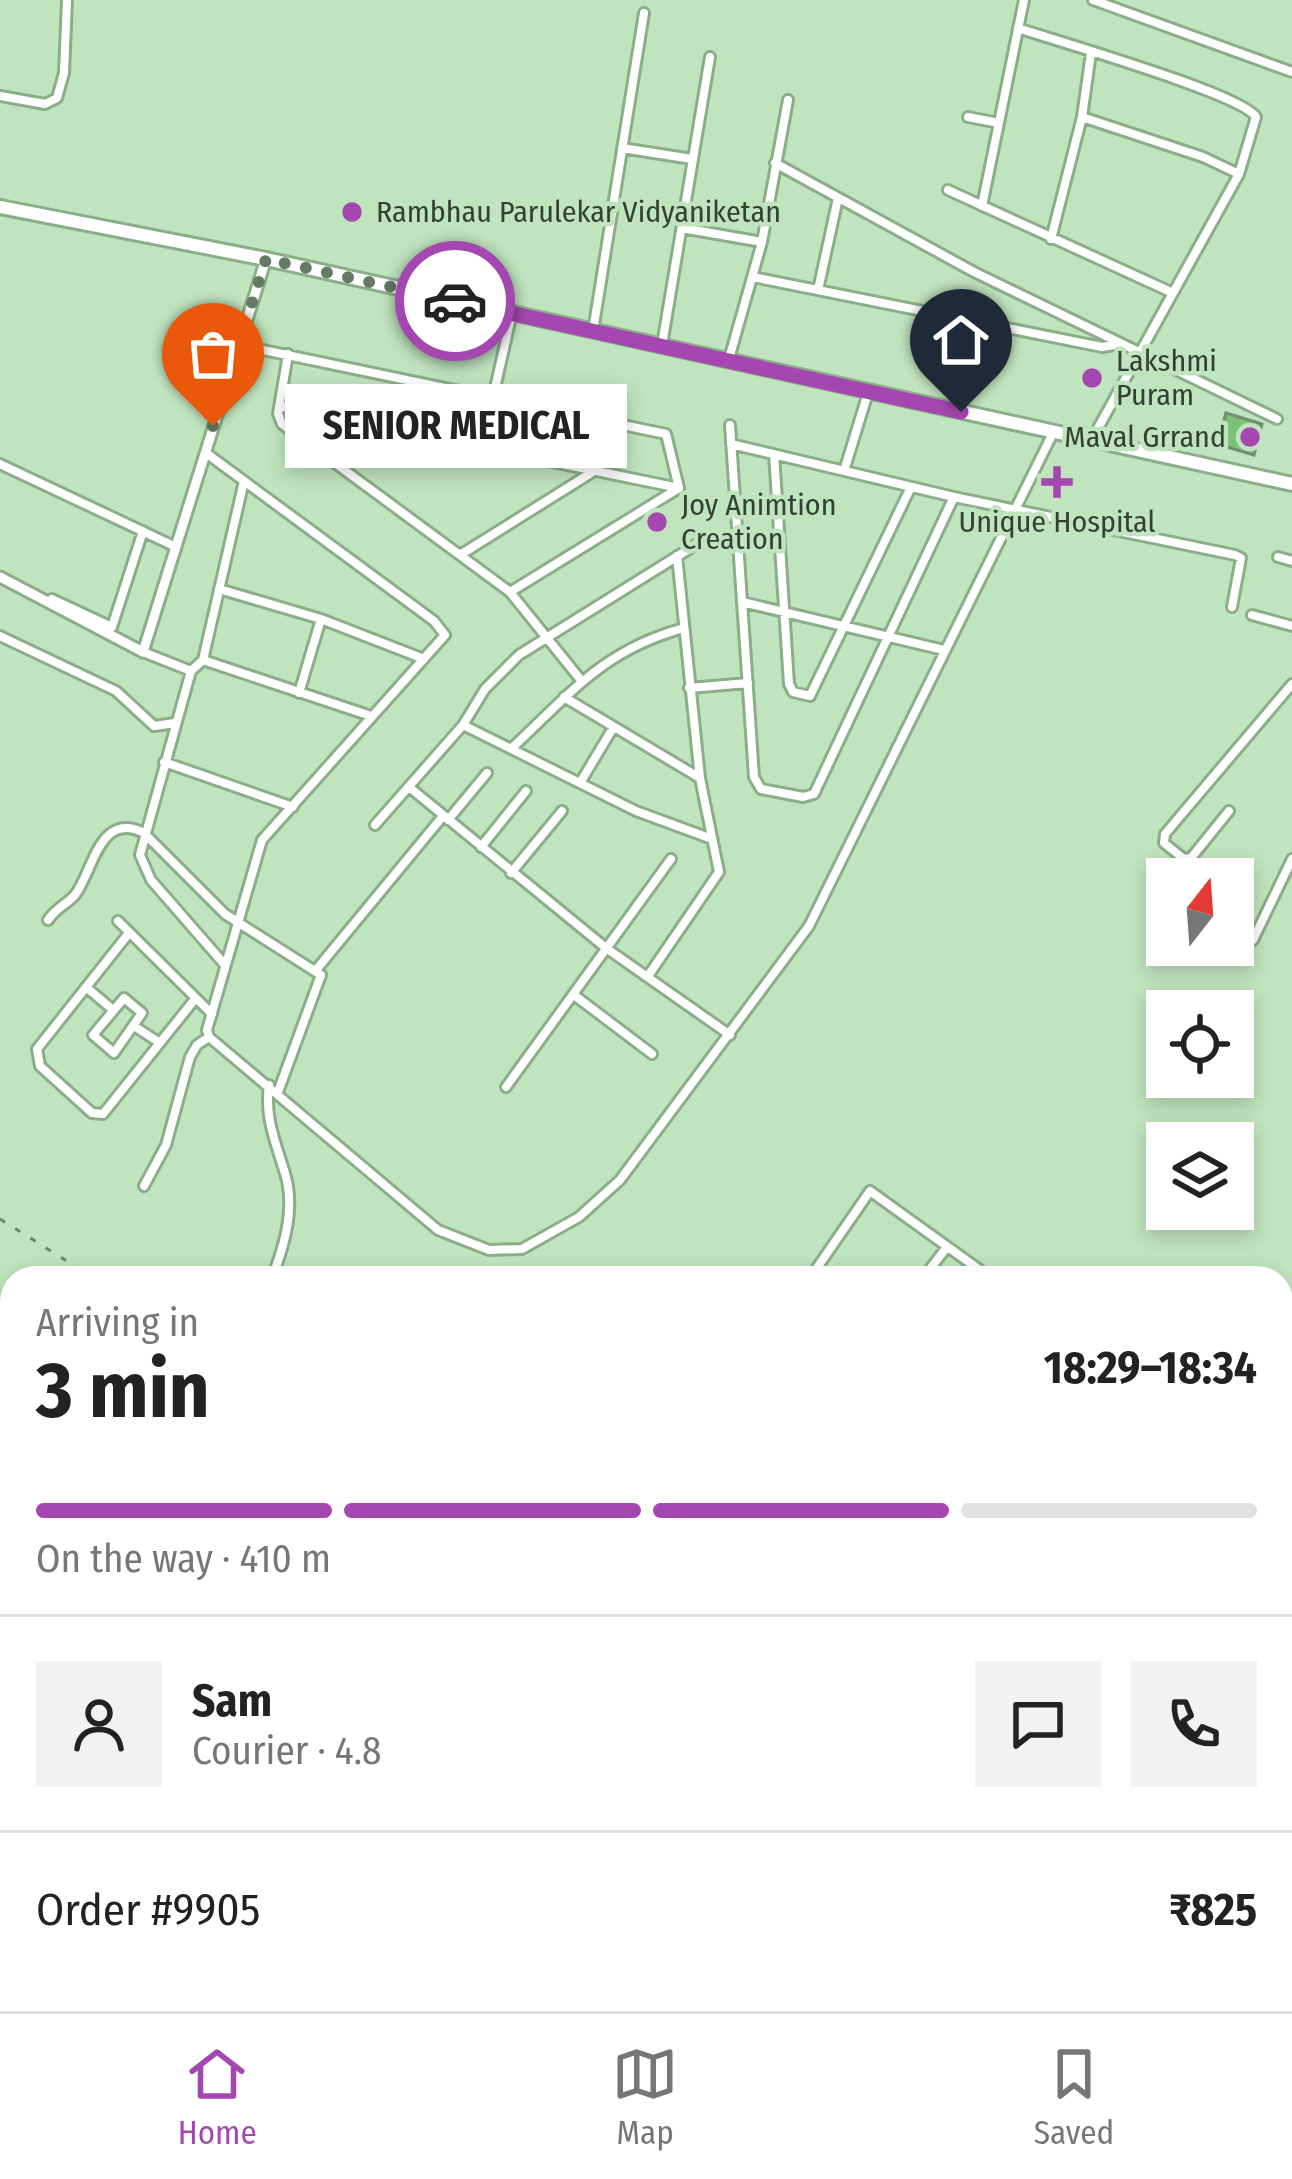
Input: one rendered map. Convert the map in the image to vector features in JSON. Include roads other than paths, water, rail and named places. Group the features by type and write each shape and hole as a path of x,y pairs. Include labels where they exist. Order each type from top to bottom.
{"highway":[{"path":"0,206 266,259 1292,484"}],"street":[{"path":"0,96 45,104 56,98 64,74 68,0"},
{"path":"982,206 1024,0"},
{"path":"1093,0 1292,72"},
{"path":"593,331 644,13"},
{"path":"1018,28 1250,108 1256,124 1239,174 1092,439"},
{"path":"1051,238 1082,117 1091,53"},
{"path":"662,345 710,56"},
{"path":"729,359 762,242 788,100"},
{"path":"968,117 999,123"},
{"path":"1082,117 1203,157 1239,174"},
{"path":"622,148 692,159"},
{"path":"775,163 974,272 1277,419"},
{"path":"948,190 1173,293"},
{"path":"818,290 838,198"},
{"path":"682,228 762,242"},
{"path":"143,652 266,259"},
{"path":"753,277 1102,347 1120,344"},
{"path":"482,446 512,314"},
{"path":"237,344 659,431 671,442 680,488"},
{"path":"288,354 282,424 510,592 580,680"},
{"path":"844,471 868,393"},
{"path":"280,406 680,488"},
{"path":"730,425 755,783 761,789 808,798 954,497"},
{"path":"209,1037 438,1230 470,1245 504,1252 547,1238 602,1199 809,926 1054,432"},
{"path":"731,444 1241,558 1232,608"},
{"path":"143,1186 166,1145 190,1057 209,1037 262,840 444,630 206,453"},
{"path":"774,454 791,689 810,696 911,487"},
{"path":"0,464 176,547"},
{"path":"460,555 593,472"},
{"path":"226,965 143,869 144,832 191,671 203,660 244,481"},
{"path":"510,592 680,488"},
{"path":"0,576 112,626 142,532"},
{"path":"375,825 463,725 484,689 547,634 705,539 736,536"},
{"path":"649,976 718,872 700,778 677,556"},
{"path":"1278,557 1292,561"},
{"path":"0,576 143,652 191,671"},
{"path":"219,589 321,619 424,658"},
{"path":"742,602 944,650"},
{"path":"1252,615 1292,626"},
{"path":"299,693 321,619"},
{"path":"512,748 580,680 651,637 684,628"},
{"path":"0,636 116,692 154,726 175,723"},
{"path":"203,660 371,716"},
{"path":"689,688 748,682"},
{"path":"1229,811 1191,858 1184,860 1164,843 1165,834 1292,683"},
{"path":"563,697 700,778"},
{"path":"463,725 580,783 712,839"},
{"path":"580,783 613,728"},
{"path":"164,762 293,807"},
{"path":"316,970 487,773"},
{"path":"409,787 606,948 730,1034"},
{"path":"481,847 526,791"},
{"path":"511,873 562,811"},
{"path":"48,920 72,898 95,850 109,836 127,828 144,832 237,923 316,970 321,983 278,1092"},
{"path":"506,1087 671,859"},
{"path":"1254,938 1292,859"},
{"path":"118,921 212,1014"},
{"path":"130,933 35,1054 40,1066 92,1114 103,1114 195,999"},
{"path":"86,987 113,1010"},
{"path":"574,994 652,1054"},
{"path":"124,998 141,1009 134,1026 114,1053 94,1039 124,998"},
{"path":"134,1026 160,1043"},
{"path":"268,1085 270,1133 288,1190 284,1245 276,1266"},
{"path":"818,1266 870,1191 974,1266"},
{"path":"931,1266 947,1246"}],"railway":[{"path":"0,1219 75,1266"}],"place":[{"name":"Rambhau Parulekar Vidyaniketan","path":"352,212"},
{"name":"Lakshmi Puram","path":"1092,378"},
{"name":"SENIOR MEDICAL","path":"213,426"},
{"name":"Maval Grrand","path":"1250,437"},
{"name":"Unique Hospital","path":"1057,482"},
{"name":"Joy Animtion Creation","path":"657,522"}]}
